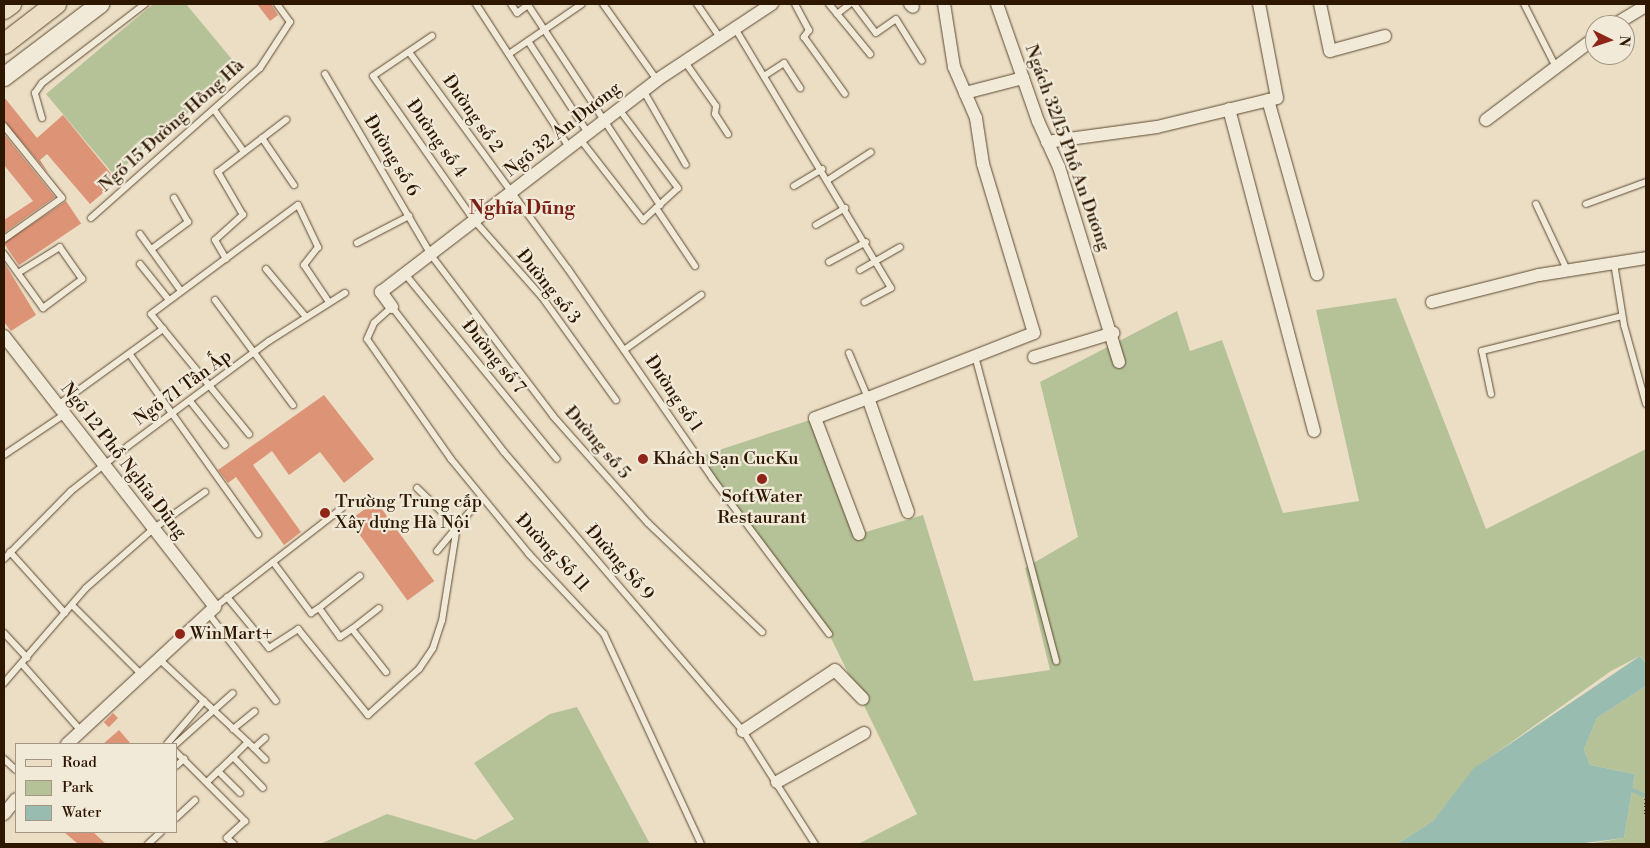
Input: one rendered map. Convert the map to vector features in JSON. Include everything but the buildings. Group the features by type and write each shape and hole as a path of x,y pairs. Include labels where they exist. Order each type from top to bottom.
{"main road":[{"path":"4,10 11,4"},
{"path":"4,44 56,4"}],"street":[{"path":"4,77 100,4"},
{"name":"Ngõ 32 An Dương","path":"392,308 380,292 431,255 473,220 510,194 643,90 736,30 772,4"},
{"path":"859,534 816,418 1034,333 983,164 976,118 954,67 944,4"},
{"name":"Ngách 32/15 Phố An Dương","path":"997,4 1113,333 1119,362"},
{"path":"1047,142 1157,127 1277,98 1279,90 1259,4"},
{"path":"1320,4 1330,51 1385,36"},
{"path":"1631,15 1646,6"},
{"path":"1486,120 1585,45"},
{"path":"965,93 1023,78"},
{"path":"1268,100 1317,274"},
{"path":"1229,109 1314,430"},
{"path":"1432,302 1567,270 1646,258"},
{"path":"1034,357 1113,333"},
{"name":"Ngõ 12 Phố Nghĩa Dũng","path":"4,336 153,529 211,610"},
{"path":"868,398 908,512"},
{"path":"68,743 211,610"},
{"path":"743,731 836,670 863,699"},
{"path":"777,782 864,733"}],"lane":[{"path":"42,118 35,93 42,83 145,4"},
{"name":"Ngõ 15 Đường Hồng Hà","path":"91,218 216,110 260,68 290,22 277,4"},
{"path":"476,4 569,147"},
{"path":"511,4 517,13 528,5 606,120 695,266"},
{"path":"509,54 582,4"},
{"path":"603,4 657,80"},
{"path":"697,4 721,39"},
{"path":"795,4 809,30 804,37 846,94"},
{"path":"829,4 870,54"},
{"path":"837,14 852,4 876,33 896,19 922,61"},
{"path":"1524,4 1556,66"},
{"path":"736,30 846,208 891,288 865,302"},
{"path":"409,52 432,36"},
{"path":"528,41 584,136 643,220 678,188 619,109"},
{"name":"Đường số 4","path":"409,52 373,76 473,220"},
{"name":"Đường số 2","path":"409,52 510,194"},
{"path":"685,62 716,106 715,114 728,134"},
{"path":"764,76 784,63 800,88"},
{"name":"Đường số 6","path":"325,74 431,255"},
{"path":"643,90 686,165"},
{"path":"216,110 244,152"},
{"path":"226,258 215,240 243,215 218,172 286,120"},
{"path":"4,126 62,198 4,239"},
{"path":"262,138 294,185"},
{"path":"828,180 871,152"},
{"path":"794,186 822,169"},
{"path":"1586,204 1646,182"},
{"name":"Đường số 1","path":"510,194 624,350 712,478 829,634"},
{"path":"153,248 188,222 174,198"},
{"path":"1536,204 1567,270"},
{"path":"249,434 151,314 298,205 318,247 304,265 329,302"},
{"path":"816,225 846,208"},
{"path":"357,243 409,216"},
{"name":"Đường số 3","path":"473,220 542,297 616,400"},
{"path":"140,234 153,248 180,292"},
{"path":"829,262 866,242"},
{"path":"4,254 43,308 82,280 60,247 18,273"},
{"path":"860,270 900,247"},
{"name":"Đường số 5","path":"431,255 560,424 648,523 762,632"},
{"path":"1614,263 1622,316 1646,404"},
{"path":"140,264 169,300"},
{"path":"266,269 306,317"},
{"name":"Đường số 7","path":"405,274 557,459"},
{"name":"Ngõ 71 Tân Ấp","path":"4,559 103,466 306,317 344,293"},
{"path":"624,350 701,295"},
{"path":"215,300 293,405"},
{"name":"Đường Số 11","path":"392,308 374,323 366,339 482,497 604,634 701,844"},
{"name":"Đường Số 9","path":"392,308 504,452 743,731 815,844"},
{"path":"1491,394 1482,351 1622,316"},
{"path":"4,455 163,329"},
{"path":"849,353 868,398"},
{"path":"131,356 171,415 258,534"},
{"path":"975,356 1056,661"},
{"path":"190,401 225,445"},
{"path":"418,488 457,523"},
{"path":"4,683 72,605 153,529 205,492"},
{"path":"437,551 457,523 482,497"},
{"path":"276,701 211,610 342,508"},
{"path":"228,597 269,648 298,629 368,715 419,669 433,648 442,621 457,523"},
{"path":"10,552 65,613"},
{"path":"273,562 311,613 360,576"},
{"path":"72,605 142,675"},
{"path":"318,608 340,637 379,608"},
{"path":"352,629 386,672"},
{"path":"4,633 81,731"},
{"path":"159,659 265,758"},
{"path":"177,743 212,709 233,693"},
{"path":"167,743 204,701"},
{"path":"233,728 255,711"},
{"path":"254,748 265,738"},
{"path":"207,782 248,742"},
{"path":"178,754 245,821 227,838 234,844"},
{"path":"233,758 263,788"},
{"path":"4,759 15,769"},
{"path":"178,764 184,759"},
{"path":"218,771 240,793"},
{"path":"178,816 195,800"},
{"path":"151,843 161,833"}],"path":[{"path":"1646,798 1646,815"}],"green space":[{"path":"153,4 186,4 240,69 114,175 46,94"},
{"path":"1396,298 1486,529 1646,449 1646,664 1640,656 1611,671 1475,768 1433,821 1397,844 858,844 917,814 829,634 698,457 810,420 859,534 923,515 974,681 1050,670 1025,568 1078,537 1040,382 1177,311 1190,351 1222,340 1283,513 1359,501 1316,310"},
{"path":"1646,686 1646,844 1587,844 1624,838 1635,774 1590,765 1584,749 1597,718"},
{"path":"577,707 650,844 320,844 387,814 475,840 514,819 474,763 550,714"}],"water":[{"path":"1640,656 1646,664 1646,686 1597,718 1584,749 1590,765 1635,774 1624,838 1577,844 1397,844 1433,821 1474,768"}],"waterway":[{"path":"1628,788 1646,796"}],"place":[{"name":"Khách Sạn CucKu","path":"643,459"},
{"name":"SoftWater Restaurant","path":"762,479"},
{"name":"Trường Trung cấp Xây dựng Hà Nội","path":"325,513"},
{"name":"WinMart+","path":"180,634"}],"district":[{"name":"Nghĩa Dũng","path":"522,209"}]}
